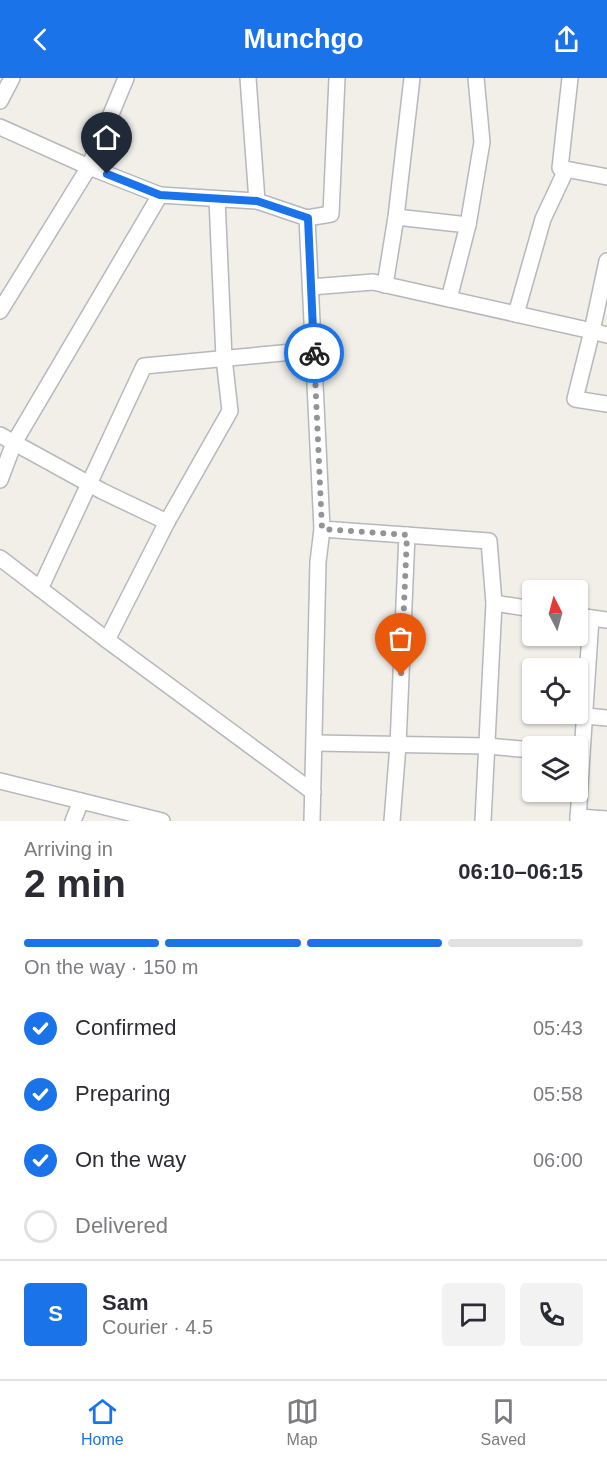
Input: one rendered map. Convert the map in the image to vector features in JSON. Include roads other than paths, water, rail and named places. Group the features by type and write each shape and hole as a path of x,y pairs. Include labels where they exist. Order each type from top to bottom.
{"street":[{"path":"0,101 12,78"},
{"path":"0,311 89,167 126,78"},
{"path":"248,78 257,201"},
{"path":"0,127 89,167 160,195 257,201 308,218 331,214 338,78"},
{"path":"385,285 396,217 412,78"},
{"path":"449,299 468,225 482,142 476,78"},
{"path":"570,78 560,168 607,177"},
{"path":"516,314 543,219 566,170"},
{"path":"0,480 14,443 160,195"},
{"path":"107,640 167,522 230,411 224,358 217,199"},
{"path":"396,217 468,225"},
{"path":"308,218 322,529 318,562 312,821"},
{"path":"607,264 600,333 575,399 607,404"},
{"path":"310,286 373,282 600,333"},
{"path":"40,589 144,366 314,350"},
{"path":"0,435 89,484 167,522"},
{"path":"322,529 489,541 494,603 483,821"},
{"path":"392,821 398,745 407,535"},
{"path":"0,558 107,640 314,792"},
{"path":"494,603 522,607"},
{"path":"588,618 607,620"},
{"path":"588,716 607,718"},
{"path":"315,743 487,746 522,749"},
{"path":"0,781 161,821"},
{"path":"73,821 81,801"},
{"path":"579,802 578,819 607,819"}]}
